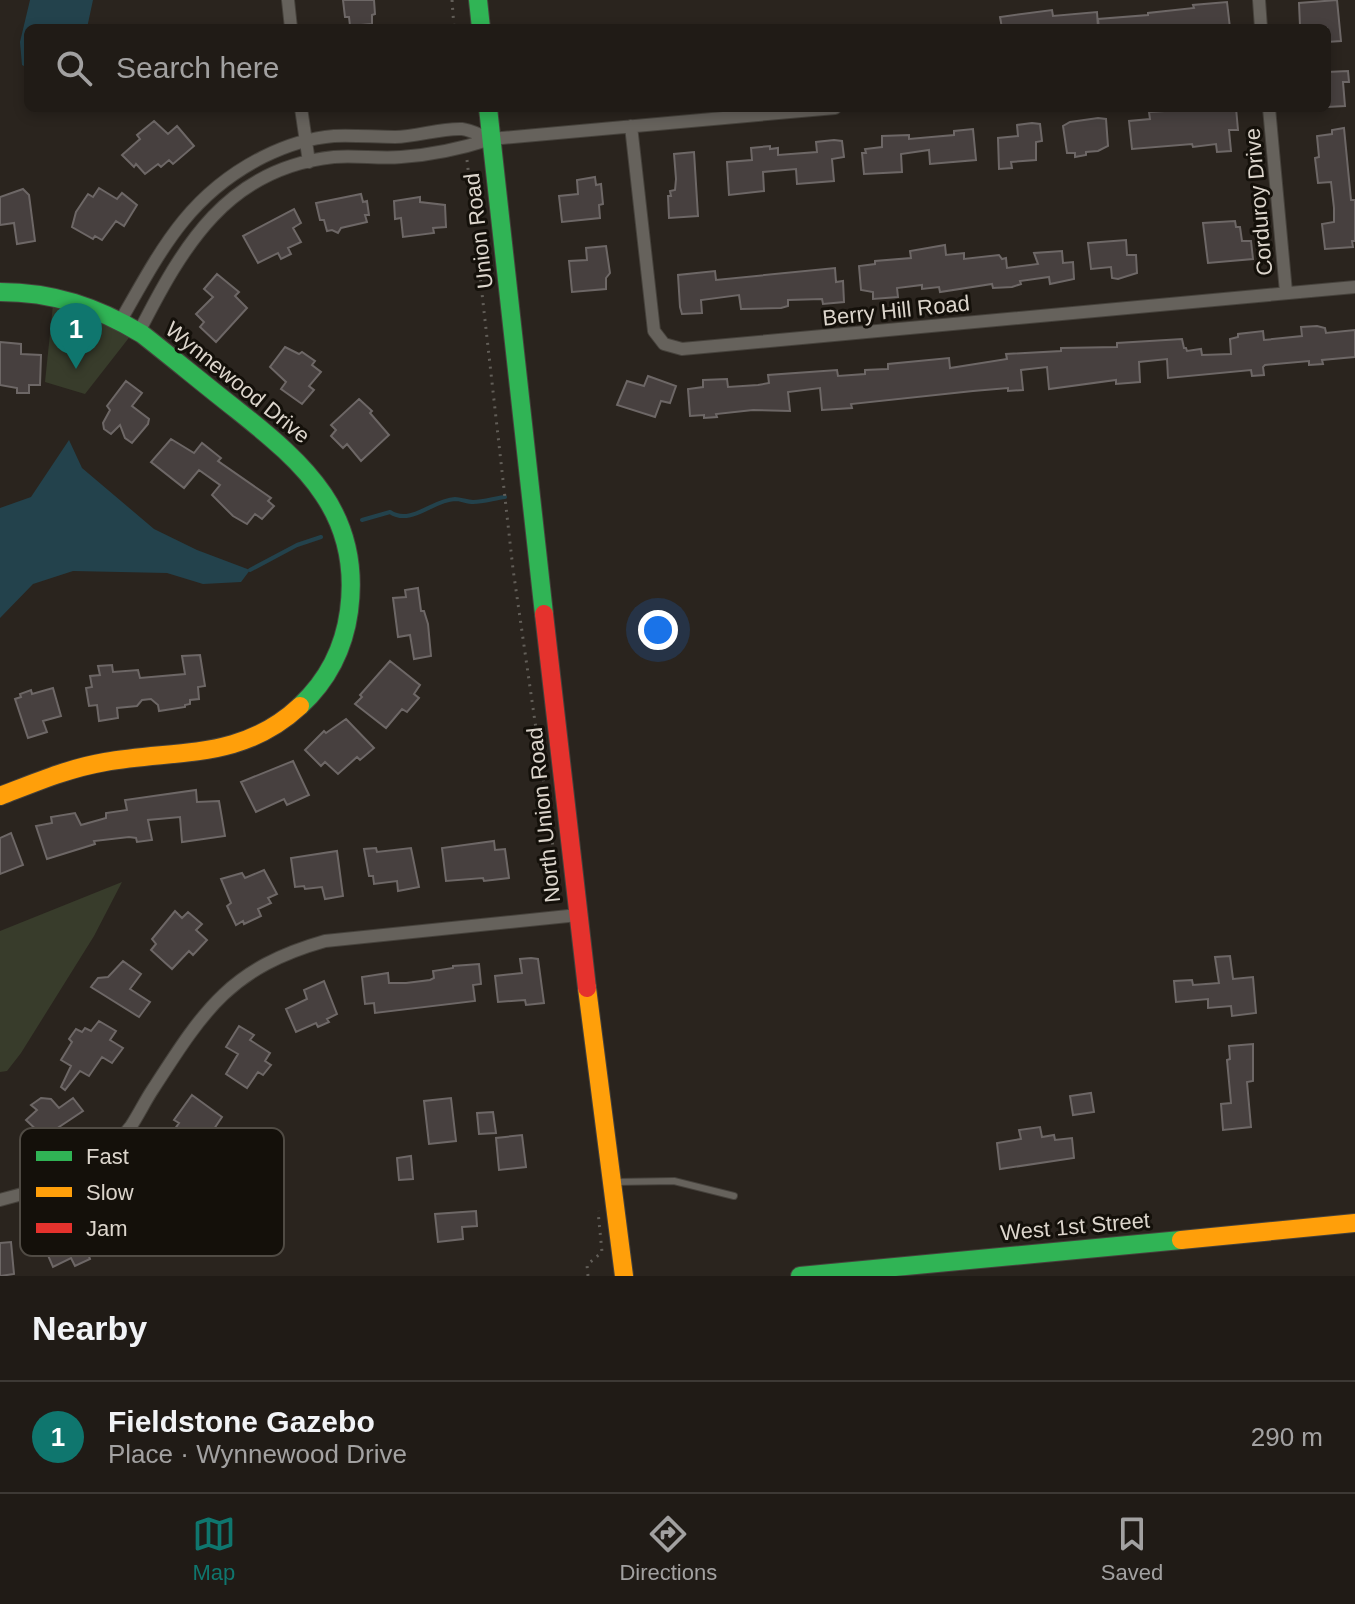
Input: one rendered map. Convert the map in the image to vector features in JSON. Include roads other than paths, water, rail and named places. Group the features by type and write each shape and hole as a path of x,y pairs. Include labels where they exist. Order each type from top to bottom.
{"main road":[{"path":"478,0 481,24"},
{"name":"Union Road","path":"488,112 515,348"},
{"name":"Wynnewood Drive","path":"0,292 53,295 88,304 121,320 292,455 330,503 343,531 350,558 352,586 343,641 335,663 320,687 282,720 228,746 104,762 0,796"},
{"name":"North Union Road","path":"515,348 578,915 624,1276"},
{"name":"West 1st Street","path":"800,1276 1355,1223"}],"street":[{"path":"288,0 291,24"},
{"path":"1259,0 1261,24"},
{"path":"301,112 309,162"},
{"path":"139,332 200,228 222,206 280,170 334,157 401,158 465,147 491,139 790,112"},
{"name":"Corduroy Drive","path":"1269,112 1286,292"},
{"name":"Berry Hill Road","path":"631,126 654,331 664,344 682,349 1355,287"},
{"path":"121,320 164,244 188,213 212,189 237,171 274,152 305,141 333,136 397,137 463,129 491,139"},
{"path":"129,1128 192,1029 213,1003 248,975 290,951 325,941 578,915"},
{"path":"0,1200 20,1196"}],"lane":[{"path":"612,1182 674,1181 734,1196"}],"water":[{"path":"30,0 93,0 88,24 24,24"},
{"path":"24,25 24,66 22,65 20,42"},
{"path":"69,440 82,468 154,529 197,550 250,570 241,582 203,584 167,573 73,571 33,584 0,618 0,508 31,497"}],"waterway":[{"path":"362,520 390,512 406,516 446,500 473,502 505,497"},
{"path":"250,570 297,545 321,537"}],"place":[{"name":"Fieldstone Gazebo","path":"76,369"}]}
